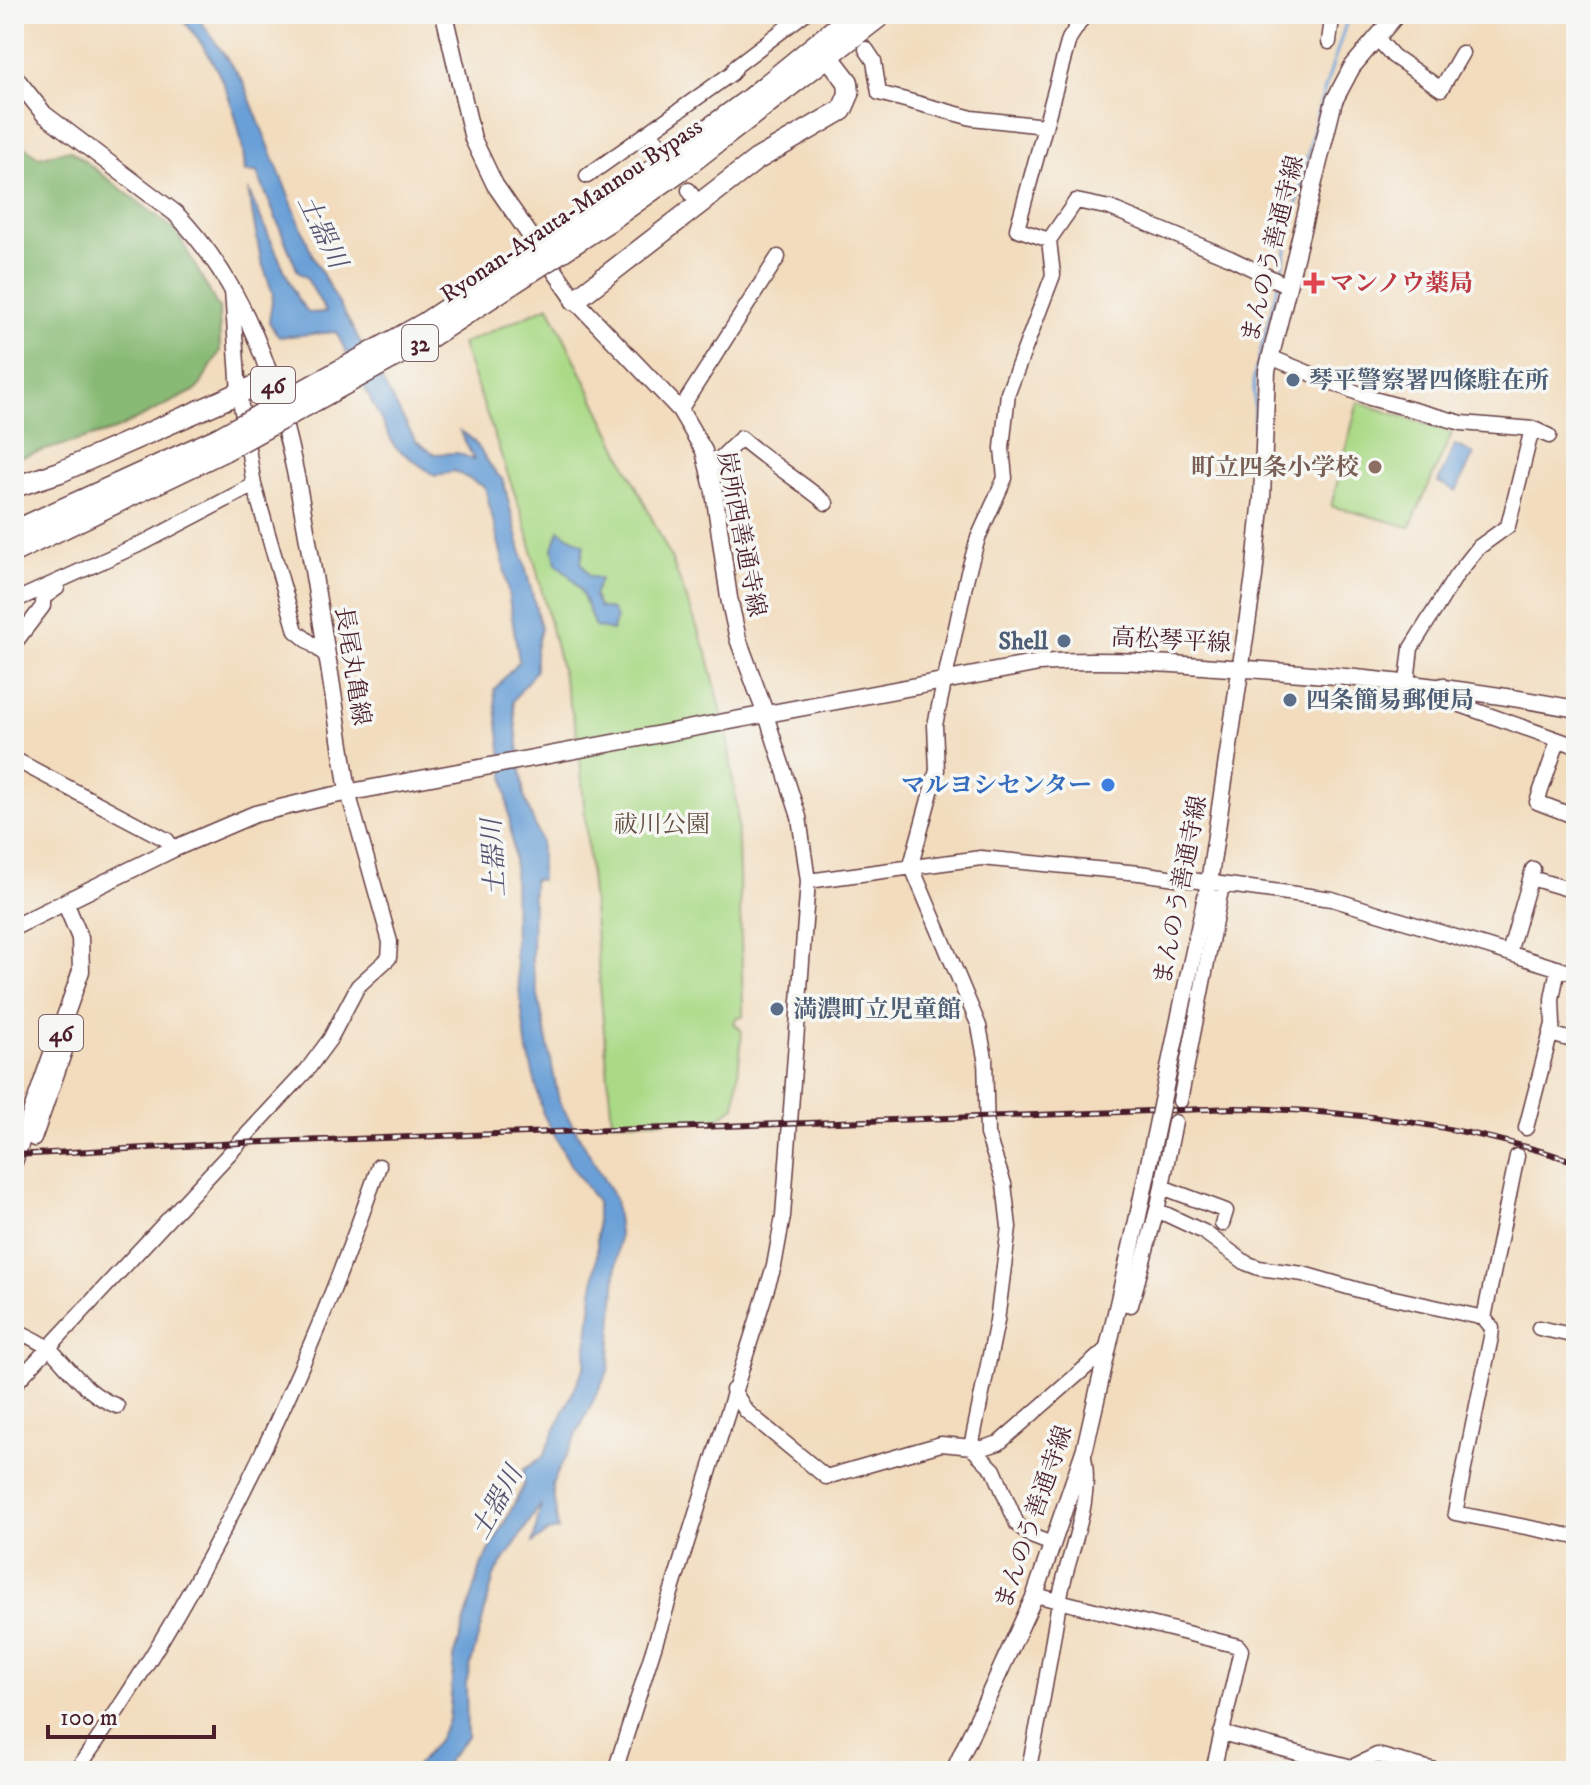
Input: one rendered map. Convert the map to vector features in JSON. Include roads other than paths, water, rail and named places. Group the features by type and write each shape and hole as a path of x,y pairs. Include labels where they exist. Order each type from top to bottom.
{"highway":[{"name":"Ryonan-Ayauta-Mannou Bypass","path":"824,50 853,14"},
{"name":"Ryonan-Ayauta-Mannou Bypass","path":"14,552 221,445 606,214 749,99 883,14"},
{"path":"575,300 694,197 789,138 842,110 849,94 848,82 824,50"},
{"path":"14,487 60,472 271,379"},
{"name":"Ryonan-Ayauta-Mannou Bypass","path":"14,531 221,445"}],"main road":[{"name":"炭所西善通寺線","path":"444,14 464,108 482,160 495,185 575,300 680,410 704,451 731,610 766,715"},
{"name":"まんのう善通寺線","path":"954,1771 1035,1595 1083,1453 1137,1221 1184,996 1216,884 1262,498 1265,385 1282,284 1334,101 1352,67 1397,14"},
{"name":"長尾丸亀線","path":"14,76 44,114 175,213 205,246 249,319 271,379 299,484 328,657 356,791"},
{"name":"高松琴平線","path":"766,715 944,679 1065,661 1241,668 1442,685 1576,709"},
{"path":"14,927 173,849 255,814 356,791 766,715"},
{"name":"46","path":"14,1162 81,971 82,950 77,926 65,902"}],"street":[{"path":"587,176 804,14"},
{"path":"1049,240 1017,229 1069,39 1085,14"},
{"path":"1329,42 1332,19"},
{"path":"1376,37 1393,56 1441,89 1462,53"},
{"path":"866,49 874,61 879,93 972,118 1045,126"},
{"path":"650,131 661,147"},
{"path":"971,1447 997,1321 1009,1227 1004,1184 987,1134 985,1058 979,1026 911,865 937,770 935,725 978,538 1005,478 1002,448 1008,393 1053,275 1049,240 1076,201 1086,201 1230,258 1282,284"},
{"path":"680,410 778,257"},
{"path":"232,290 239,393 254,485 296,631 328,657"},
{"path":"1270,357 1370,398 1462,423 1534,429 1549,436"},
{"path":"1407,682 1411,648 1456,576 1479,547 1508,528 1531,433"},
{"path":"708,470 741,438 752,454 826,503"},
{"path":"14,601 69,578 254,485"},
{"path":"14,644 43,606 43,598 69,578"},
{"path":"1442,685 1444,695 1452,702 1576,746"},
{"path":"615,1771 774,1266 783,1216 808,881 799,817 766,715"},
{"path":"1558,741 1537,802 1576,817"},
{"path":"14,759 167,840 173,849"},
{"path":"14,1385 307,1070 330,1039 358,986 389,958 390,942 356,791"},
{"path":"808,881 981,858 1039,861 1332,899 1576,974"},
{"path":"1509,953 1529,904 1532,874 1575,891"},
{"path":"1180,1101 1216,884"},
{"path":"1526,1128 1550,1034 1558,968"},
{"path":"34,1139 69,1039 63,1027"},
{"path":"1550,1034 1576,1041"},
{"path":"1119,1302 1131,1305 1157,1210 1175,1122"},
{"path":"1484,1318 1517,1156"},
{"path":"76,1771 167,1634 225,1532 344,1266 379,1166"},
{"path":"1162,1187 1197,1193 1226,1211 1222,1224"},
{"path":"1157,1210 1204,1232 1246,1263 1259,1268 1303,1274 1362,1291 1484,1318 1492,1328 1491,1337 1455,1513 1576,1537"},
{"path":"1539,1328 1576,1336"},
{"path":"14,1329 48,1348 69,1373 103,1401 117,1406"},
{"path":"733,1390 746,1411 826,1477 941,1444 971,1447 999,1443 1108,1348"},
{"path":"971,1447 994,1470 1017,1524 1031,1536 1052,1544"},
{"path":"1028,1771 1055,1642 1059,1601 1082,1507 1088,1470 1083,1453"},
{"path":"1035,1595 1238,1646 1241,1650 1213,1771"},
{"path":"1221,1733 1352,1767 1377,1755 1439,1771"}],"water":[{"path":"177,14 196,14 243,82 314,259 415,440 434,454 458,453 474,460 460,431 473,441 503,480 541,628 536,649 536,670 513,701 524,796 541,842 541,880 533,879 532,965 559,1101 615,1199 619,1234 609,1369 552,1484 558,1530 548,1532 533,1543 541,1504 494,1576 466,1683 467,1737 439,1771 412,1771 436,1743 449,1719 454,1658 481,1567 524,1485 523,1470 543,1457 585,1366 597,1254 597,1202 570,1164 543,1114 526,1044 515,955 514,858 494,690 519,661 503,561 485,487 454,471 435,476 395,447 336,332 279,337 269,322 273,294 261,260 248,190 298,300 309,313 326,312 306,277 298,272 257,172 245,172 233,108 215,67"},
{"path":"1455,445 1474,454 1456,491 1438,482"},
{"path":"559,530 584,545 581,562 589,576 600,579 594,596 599,607 612,610 616,618 612,631 595,627 577,585 556,564 553,548"}],"waterway":[{"path":"1280,277 1319,107 1349,14"},
{"path":"1254,482 1254,377 1278,285"}],"railway":[{"path":"14,1155 240,1143 1236,1108 1323,1112 1408,1122 1492,1138 1576,1162"}],"place":[{"name":"マンノウ薬局","path":"1314,283"},
{"name":"琴平警察署四條駐在所","path":"1293,380"},
{"name":"町立四条小学校","path":"1375,467"},
{"name":"Shell","path":"1064,641"},
{"name":"四条簡易郵便局","path":"1290,700"},
{"name":"マルヨシセンター","path":"1108,785"},
{"name":"満濃町立児童館","path":"777,1009"}],"water label":[{"name":"土器川","path":"323,231"},
{"name":"土器川","path":"493,858"},
{"name":"土器川","path":"496,1502"}],"park label":[{"name":"祓川公園","path":"662,824"}]}
